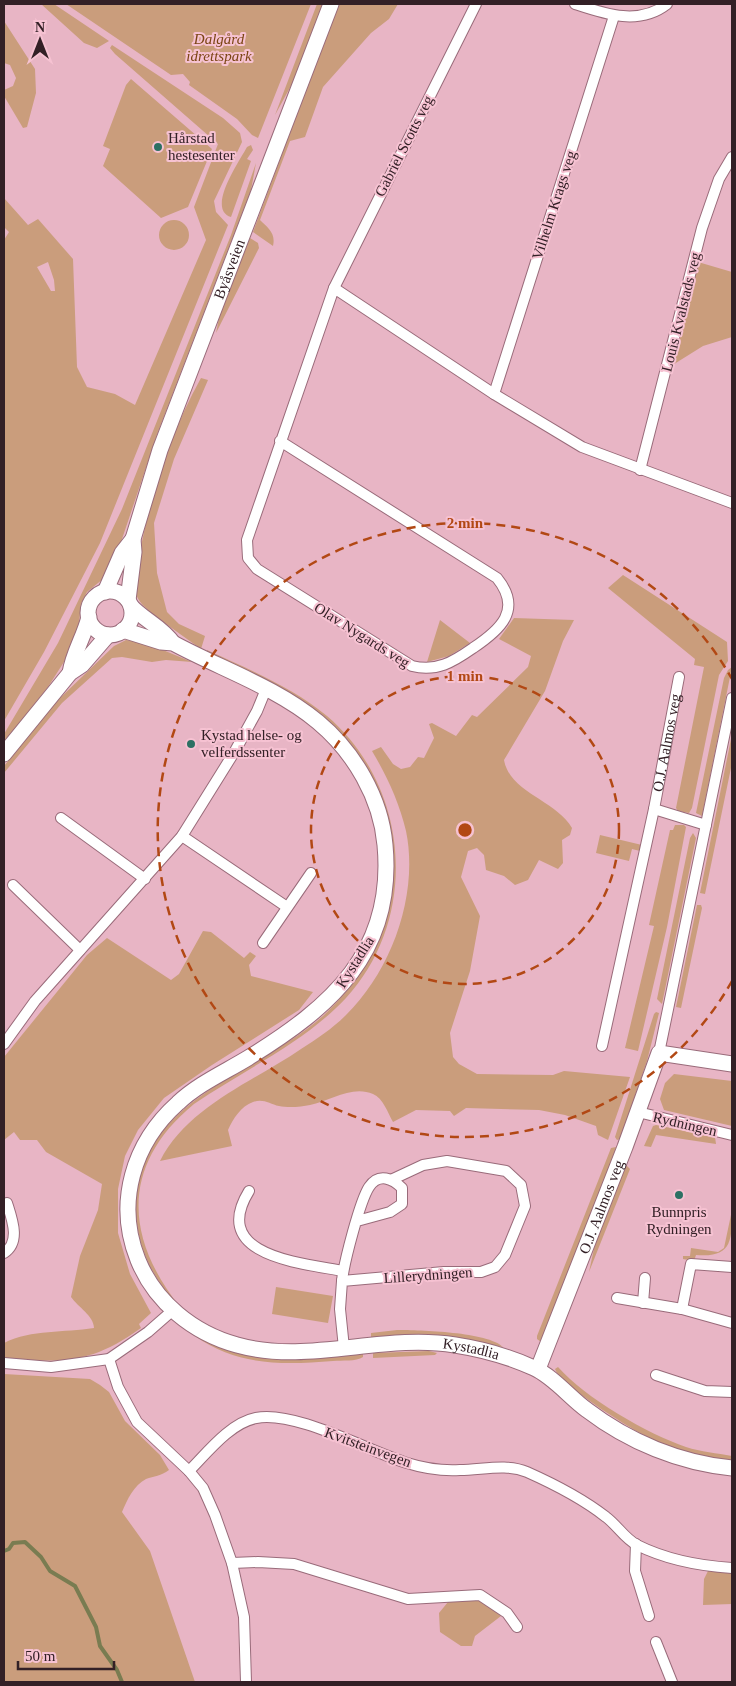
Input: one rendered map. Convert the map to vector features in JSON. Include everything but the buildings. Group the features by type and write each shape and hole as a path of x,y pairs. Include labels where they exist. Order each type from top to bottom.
{"street":[{"name":"Byåsveien","path":"105,592 122,553 133,538 163,442 331,4"},
{"name":"Gabriel Scotts veg","path":"334,288 476,4"},
{"path":"575,4 614,16 634,17 667,4"},
{"name":"Vilhelm Krags veg","path":"494,394 614,16"},
{"name":"Louis Kvalstads veg","path":"640,470 705,219 719,179 732,157"},
{"path":"334,288 494,394 582,448 732,502"},
{"name":"Olav Nygards veg","path":"280,441 497,578 508,596 509,607 506,619 498,629 446,665 424,669 412,666 257,569 248,558 247,540 280,441 334,288"},
{"name":"Byåsveien","path":"130,603 134,552 133,538"},
{"path":"4,754 70,673 82,665 108,635 124,630 132,618 130,603 118,593 105,592 99,594 90,604 83,640 72,658 70,673"},
{"name":"Kystadlia","path":"130,603 140,615 166,632 173,643"},
{"path":"89,617 95,628 108,635"},
{"name":"Kystadlia","path":"124,630 161,642 173,643 266,689 318,721 330,732 356,764 367,784 384,835 387,876 378,924 366,951 350,976 335,994 281,1037 179,1102 158,1125 139,1154 128,1199 130,1235 147,1279 172,1311 213,1336 242,1346 285,1352 405,1343 442,1343 477,1350 538,1369"},
{"name":"O.J. Aalmos veg","path":"602,1046 654,809 679,677"},
{"path":"5,1039 35,1000 182,836 235,751 257,711 266,689"},
{"name":"O.J. Aalmos veg","path":"538,1369 659,1054 732,698"},
{"name":"O.J. Aalmos veg","path":"654,809 706,825"},
{"path":"61,818 145,879"},
{"path":"182,836 287,907"},
{"path":"263,943 311,873"},
{"path":"12,885 80,950"},
{"path":"659,1054 732,1064"},
{"name":"Rydningen","path":"638,1112 732,1135"},
{"name":"Lillerydningen","path":"249,1190 242,1202 240,1222 243,1235 254,1246 280,1260 342,1276 481,1272 495,1267 505,1256 525,1206 521,1185 506,1171 447,1161 423,1165 393,1179 382,1178 370,1186 357,1221 342,1276 340,1309 344,1348"},
{"path":"357,1221 390,1212 402,1204 402,1188 393,1179"},
{"path":"4,1253 13,1242 14,1233 7,1202"},
{"path":"682,1309 691,1264 732,1267"},
{"path":"643,1303 645,1278"},
{"path":"616,1298 682,1309 732,1323"},
{"path":"4,1363 51,1367 109,1359 148,1332 172,1311"},
{"path":"109,1359 118,1387 137,1422 189,1471 202,1488 215,1515 232,1563 244,1617 246,1682"},
{"path":"538,1369 587,1410 619,1432 675,1457 698,1464 732,1468"},
{"path":"656,1375 705,1391 732,1392"},
{"name":"Kvitsteinvegen","path":"189,1471 237,1426 256,1418 277,1416 408,1463 459,1470 508,1468 524,1471 550,1483 606,1517 636,1544 685,1560 711,1566 732,1568"},
{"path":"636,1544 635,1571 648,1616"},
{"path":"232,1563 294,1564 408,1599 480,1595 507,1613 517,1627"},
{"path":"656,1642 672,1682"}],"green space":[{"path":"41,4 54,4 109,41 97,48 84,43"},
{"name":"Dalgård idrettspark","path":"66,4 311,4 258,138 252,135 237,119 189,85 190,82 183,74 171,75"},
{"path":"317,4 323,4 292,84 275,115"},
{"path":"338,4 398,4 389,19 371,33 323,87 305,137 290,141 260,220 272,234 273,246 253,232"},
{"path":"4,21 35,69 36,93 27,127 23,128 4,96 4,90 13,86 16,78 10,65 4,63"},
{"path":"112,45 223,118 240,133 242,142 214,201 216,212 228,225 100,543 44,652 4,721 4,240 9,232 4,227 4,198 28,225 38,219 73,259 77,367 87,387 115,394 135,405 206,240 194,207 218,144 110,48","holes":["48,262 54,280 55,291 51,291 37,267"]},
{"name":"Hårstad hestesenter","path":"131,79 212,149 188,207 161,218 103,166 110,149 103,146 126,85"},
{"path":"251,145 253,150 247,159 251,161 231,217 224,212 222,205 223,195 238,163 247,147"},
{"path":"256,163 251,190 158,432 120,545 103,579 87,592 81,604 78,633 69,654 48,687 4,742 4,734 58,643 122,509 231,235"},
{"path":"174,220 185,224 189,235 185,246 174,250 163,246 159,235 163,224"},
{"path":"250,238 258,243 259,248 216,333 220,313"},
{"path":"698,262 732,272 732,337 703,346 671,366"},
{"path":"201,378 208,380 174,459 154,523 157,573 167,612 179,624 205,636 201,649 152,614 140,602 135,582 150,506 164,462 180,419"},
{"path":"623,575 727,642 728,661 719,675 692,808 689,813 678,811 676,808 704,667 694,665 695,659 608,588"},
{"path":"514,618 574,620 563,641 545,691 504,760 508,771 515,781 565,818 572,828 570,835 562,840 563,863 558,869 539,860 528,880 515,885 504,876 486,870 484,855 477,848 468,851 461,877 480,916 470,971 450,1033 453,1057 459,1064 477,1074 553,1075 564,1071 630,1077 608,1140 598,1135 596,1126 565,1115 539,1110 466,1108 454,1116 450,1111 416,1110 393,1122 385,1106 377,1096 357,1091 299,1107 283,1107 263,1101 253,1102 241,1110 228,1130 232,1146 160,1161 172,1142 204,1110 325,1033 346,1015 377,976 389,954 405,905 409,880 409,855 406,831 400,810 388,780 372,751 381,747 393,764 401,769 410,767 418,757 424,758 434,738 429,724 432,723 456,736 472,715 477,717 528,667 531,656 499,639"},
{"path":"440,620 470,643 449,656 427,662"},
{"path":"126,640 146,643 192,662 166,660 152,662 122,657 112,658 62,703 4,773 4,766 58,700 114,646"},
{"path":"207,650 269,679 299,696 327,716 355,745 375,779 389,815 395,853 394,892 386,930 370,966 346,998 312,1029 194,1104 170,1127 153,1151 143,1176 139,1202 141,1228 148,1254 162,1281 180,1307 163,1287 150,1266 138,1229 136,1216 140,1177 153,1144 175,1118 202,1095 296,1037 324,1015 343,995 366,962 378,938 390,900 393,874 393,861 388,836 357,755 344,744 207,652"},
{"path":"732,667 702,816 696,813 724,678"},
{"path":"732,734 732,763 705,894 700,893"},
{"path":"675,825 684,825 686,827 667,927 638,1051 625,1048 654,926 649,925 670,830 673,830"},
{"path":"693,833 696,838 662,1004 657,999 690,838"},
{"path":"600,835 642,845 640,851 632,849 629,861 596,853"},
{"path":"697,905 701,905 702,908 681,1008 676,1007"},
{"path":"203,931 211,932 244,958 250,952 256,956 249,965 251,976 313,992 299,1010 164,1098 138,1130 125,1156 118,1189 118,1233 130,1274 151,1313 139,1324 141,1328 107,1349 91,1355 60,1360 4,1358 4,1343 26,1335 94,1328 89,1316 71,1297 80,1256 98,1210 102,1184 46,1152 37,1140 20,1140 14,1132 4,1140 4,1057 87,955 107,938 171,980 179,974"},
{"path":"656,1012 659,1013 647,1061 620,1139 617,1140 615,1137"},
{"path":"674,1074 732,1081 732,1126 664,1110 660,1099 665,1083"},
{"path":"656,1125 715,1137 716,1144 656,1135 651,1147 644,1146 653,1126"},
{"path":"616,1147 541,1342 537,1339 537,1336 611,1148"},
{"path":"626,1165 630,1169 589,1272 595,1244"},
{"path":"732,1210 730,1239 728,1245 723,1250 717,1254 696,1255 694,1261 683,1259 683,1256 690,1256 691,1248 718,1252 724,1248"},
{"path":"276,1287 333,1296 328,1323 272,1314"},
{"path":"397,1330 437,1331 469,1335 495,1342 503,1347 442,1335 371,1338 371,1333"},
{"path":"195,1336 234,1351 258,1357 297,1359 363,1354 363,1357 353,1360 296,1363 261,1361 228,1353 211,1346"},
{"path":"429,1351 437,1353 435,1355 373,1358 373,1353"},
{"path":"558,1367 600,1403 636,1424 686,1447 732,1456 732,1462 685,1452 648,1438 601,1409 571,1386 555,1369"},
{"path":"4,1374 90,1379 109,1392 125,1421 160,1455 169,1470 146,1479 138,1485 122,1512 150,1551 195,1682 4,1682"},
{"path":"708,1571 732,1573 732,1604 703,1605 704,1579"},
{"path":"474,1598 491,1604 501,1616 475,1636 472,1646 461,1646 440,1632 439,1613 448,1602"}],"waterway":[{"path":"4,1551 9,1549 13,1543 25,1542 41,1557 50,1571 75,1586 96,1627 100,1646 117,1670 122,1682"}],"place":[{"name":"Hårstad hestesenter","path":"158,147"},
{"name":"Kystad helse- og velferdssenter","path":"191,744"},
{"name":"Bunnpris Rydningen","path":"679,1195"}]}
